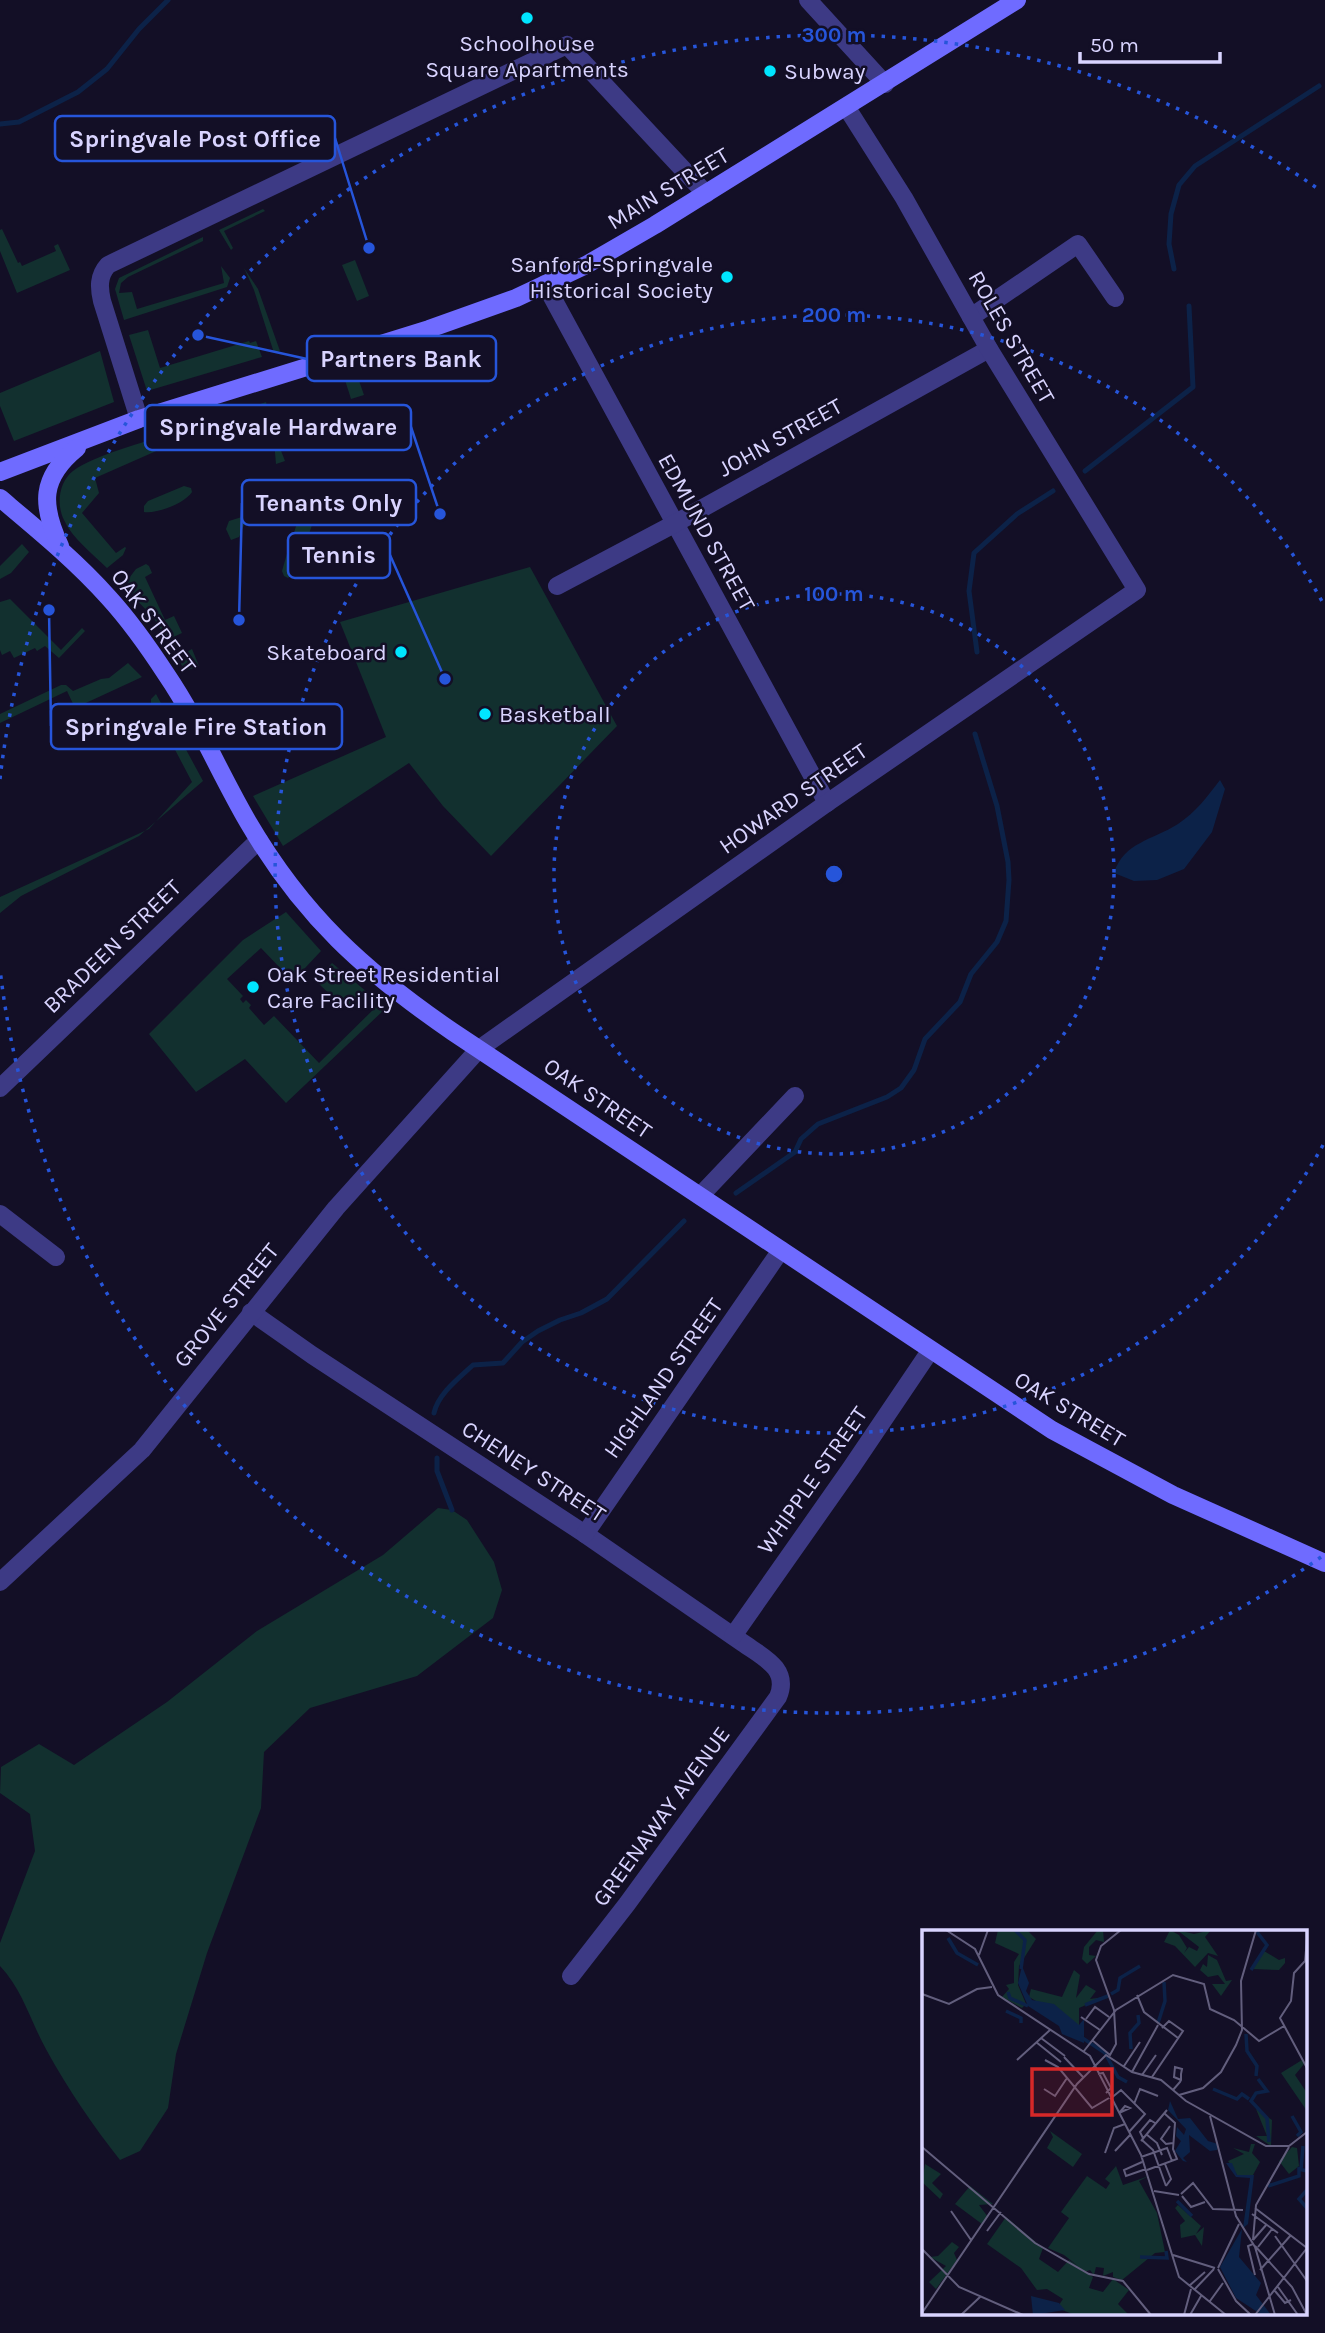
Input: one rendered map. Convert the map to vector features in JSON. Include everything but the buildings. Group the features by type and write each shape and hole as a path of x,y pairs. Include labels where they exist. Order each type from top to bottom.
{"main road":[{"name":"MAIN STREET","path":"0,472 139,419 490,308 586,265 846,108 1017,0"},
{"path":"61,549 46,510 51,475 61,461 92,437"},
{"name":"OAK STREET","path":"0,498 61,549 109,598 167,676 259,840 297,896 339,943 391,987 699,1196 1052,1430 1173,1495 1325,1563"}],"street":[{"path":"808,0 885,84"},
{"path":"139,419 102,301 102,273 115,261 567,45 706,194"},
{"name":"ROLES STREET","path":"846,108 904,198 989,349 1137,590"},
{"path":"971,317 1078,244 1115,298"},
{"name":"EDMUND STREET","path":"545,284 827,803"},
{"name":"JOHN STREET","path":"557,586 989,349"},
{"name":"HOWARD STREET","path":"480,1048 827,803 1137,590"},
{"name":"BRADEEN STREET","path":"0,1087 259,840"},
{"name":"GROVE STREET","path":"0,1582 142,1450 336,1208 480,1048"},
{"path":"699,1196 795,1096"},
{"path":"0,1214 56,1257"},
{"name":"HIGHLAND STREET","path":"585,1534 781,1250"},
{"name":"CHENEY STREET","path":"251,1312 733,1636 769,1662 782,1680"},
{"name":"WHIPPLE STREET","path":"733,1636 930,1350"},
{"name":"GREENAWAY AVENUE","path":"571,1976 778,1697 782,1680"}],"green space":[{"path":"263,209 265,211 224,231 233,248 231,250 219,230"},
{"path":"2,229 22,266 56,251 54,246 58,244 70,270 17,293 0,251"},
{"path":"203,237 203,241 128,277 121,283 119,293 132,292 137,309 224,283 221,266 230,278 227,287 124,320 115,289 119,278"},
{"path":"355,260 369,296 357,301 342,265"},
{"path":"244,268 258,289 280,351 274,353 254,290"},
{"path":"148,330 160,368 249,341 256,341 262,357 147,391 129,335"},
{"path":"100,351 114,402 14,441 0,406 0,393"},
{"path":"357,375 364,395 351,399 345,380"},
{"path":"266,402 273,430 216,431 215,420"},
{"path":"185,430 186,449 183,450 179,441 95,478 99,493 82,513 116,553 126,548 123,555 107,568 77,539 64,520 60,494 65,481 73,471 95,459"},
{"path":"273,430 285,461 276,464"},
{"path":"184,486 191,488 192,492 177,504 144,512 148,501"},
{"path":"245,516 239,537 231,540 226,529 229,521"},
{"path":"310,517 312,525 307,540 293,536 297,523"},
{"path":"22,544 29,552 11,573 0,579 0,566"},
{"path":"288,550 302,557 297,570 288,578 282,571"},
{"path":"146,564 152,573 145,577 165,620 174,616 182,633 167,640 153,617 123,586 136,569"},
{"path":"530,567 617,726 491,856 443,806 409,763 283,846 253,796 386,737 340,622"},
{"path":"10,599 61,650 82,628 85,631 59,658 45,646 14,658 10,651 2,655 0,602"},
{"path":"192,649 199,666 185,671 177,657"},
{"path":"128,663 142,677 75,708 67,691 0,723 0,714 61,685 66,685 73,691 109,678"},
{"path":"156,694 203,781 156,822 192,782 151,704 151,699"},
{"path":"145,831 21,896 0,913 0,897"},
{"path":"286,912 321,951 290,984 279,971 281,969 261,948 227,979 243,996 240,999 243,1003 246,1000 251,1005 249,1008 264,1025 274,1016 319,1063 380,1003 386,1008 286,1103 245,1059 196,1092 149,1034 243,940"},
{"path":"332,963 367,992 356,1004 347,1008 318,983 319,977"},
{"path":"438,1508 452,1510 467,1520 494,1562 502,1590 493,1618 417,1676 310,1708 264,1752 261,1808 207,1953 176,2054 168,2108 140,2151 120,2160 63,2079 21,1996 0,1966 0,1943 35,1851 30,1814 0,1793 1,1767 39,1744 74,1765 167,1702 257,1631 383,1555"}],"water":[{"path":"1220,780 1225,789 1212,832 1184,869 1157,880 1134,881 1114,873 1132,848 1184,819 1201,804"}],"waterway":[{"path":"0,124 19,122 78,92 107,69 139,29 168,0"},
{"path":"1174,269 1169,244 1171,214 1179,185 1195,166 1319,86"},
{"path":"1085,471 1193,387 1189,306"},
{"path":"977,652 969,591 974,553 1017,514 1053,491"},
{"path":"736,1193 795,1152 801,1139 818,1124 887,1097 901,1088 914,1070 925,1039 960,1002 971,974 997,942 1006,921 1008,862 997,806 975,734"},
{"path":"434,1413 444,1393 473,1365 503,1363 522,1342 538,1331 607,1299 684,1221"},
{"path":"437,1458 437,1471 452,1510"}],"place":[{"name":"Schoolhouse Square Apartments","path":"527,18"},
{"name":"Subway","path":"770,71"},
{"name":"Springvale Post Office","path":"369,248"},
{"name":"Sanford-Springvale Historical Society","path":"727,277"},
{"name":"Partners Bank","path":"198,335"},
{"name":"Springvale Hardware","path":"440,514"},
{"name":"Springvale Fire Station","path":"49,610"},
{"name":"Tenants Only","path":"239,620"},
{"name":"Skateboard","path":"401,652"},
{"name":"Tennis","path":"445,679"},
{"name":"Basketball","path":"485,714"},
{"name":"Oak Street Residential Care Facility","path":"253,987"}]}
